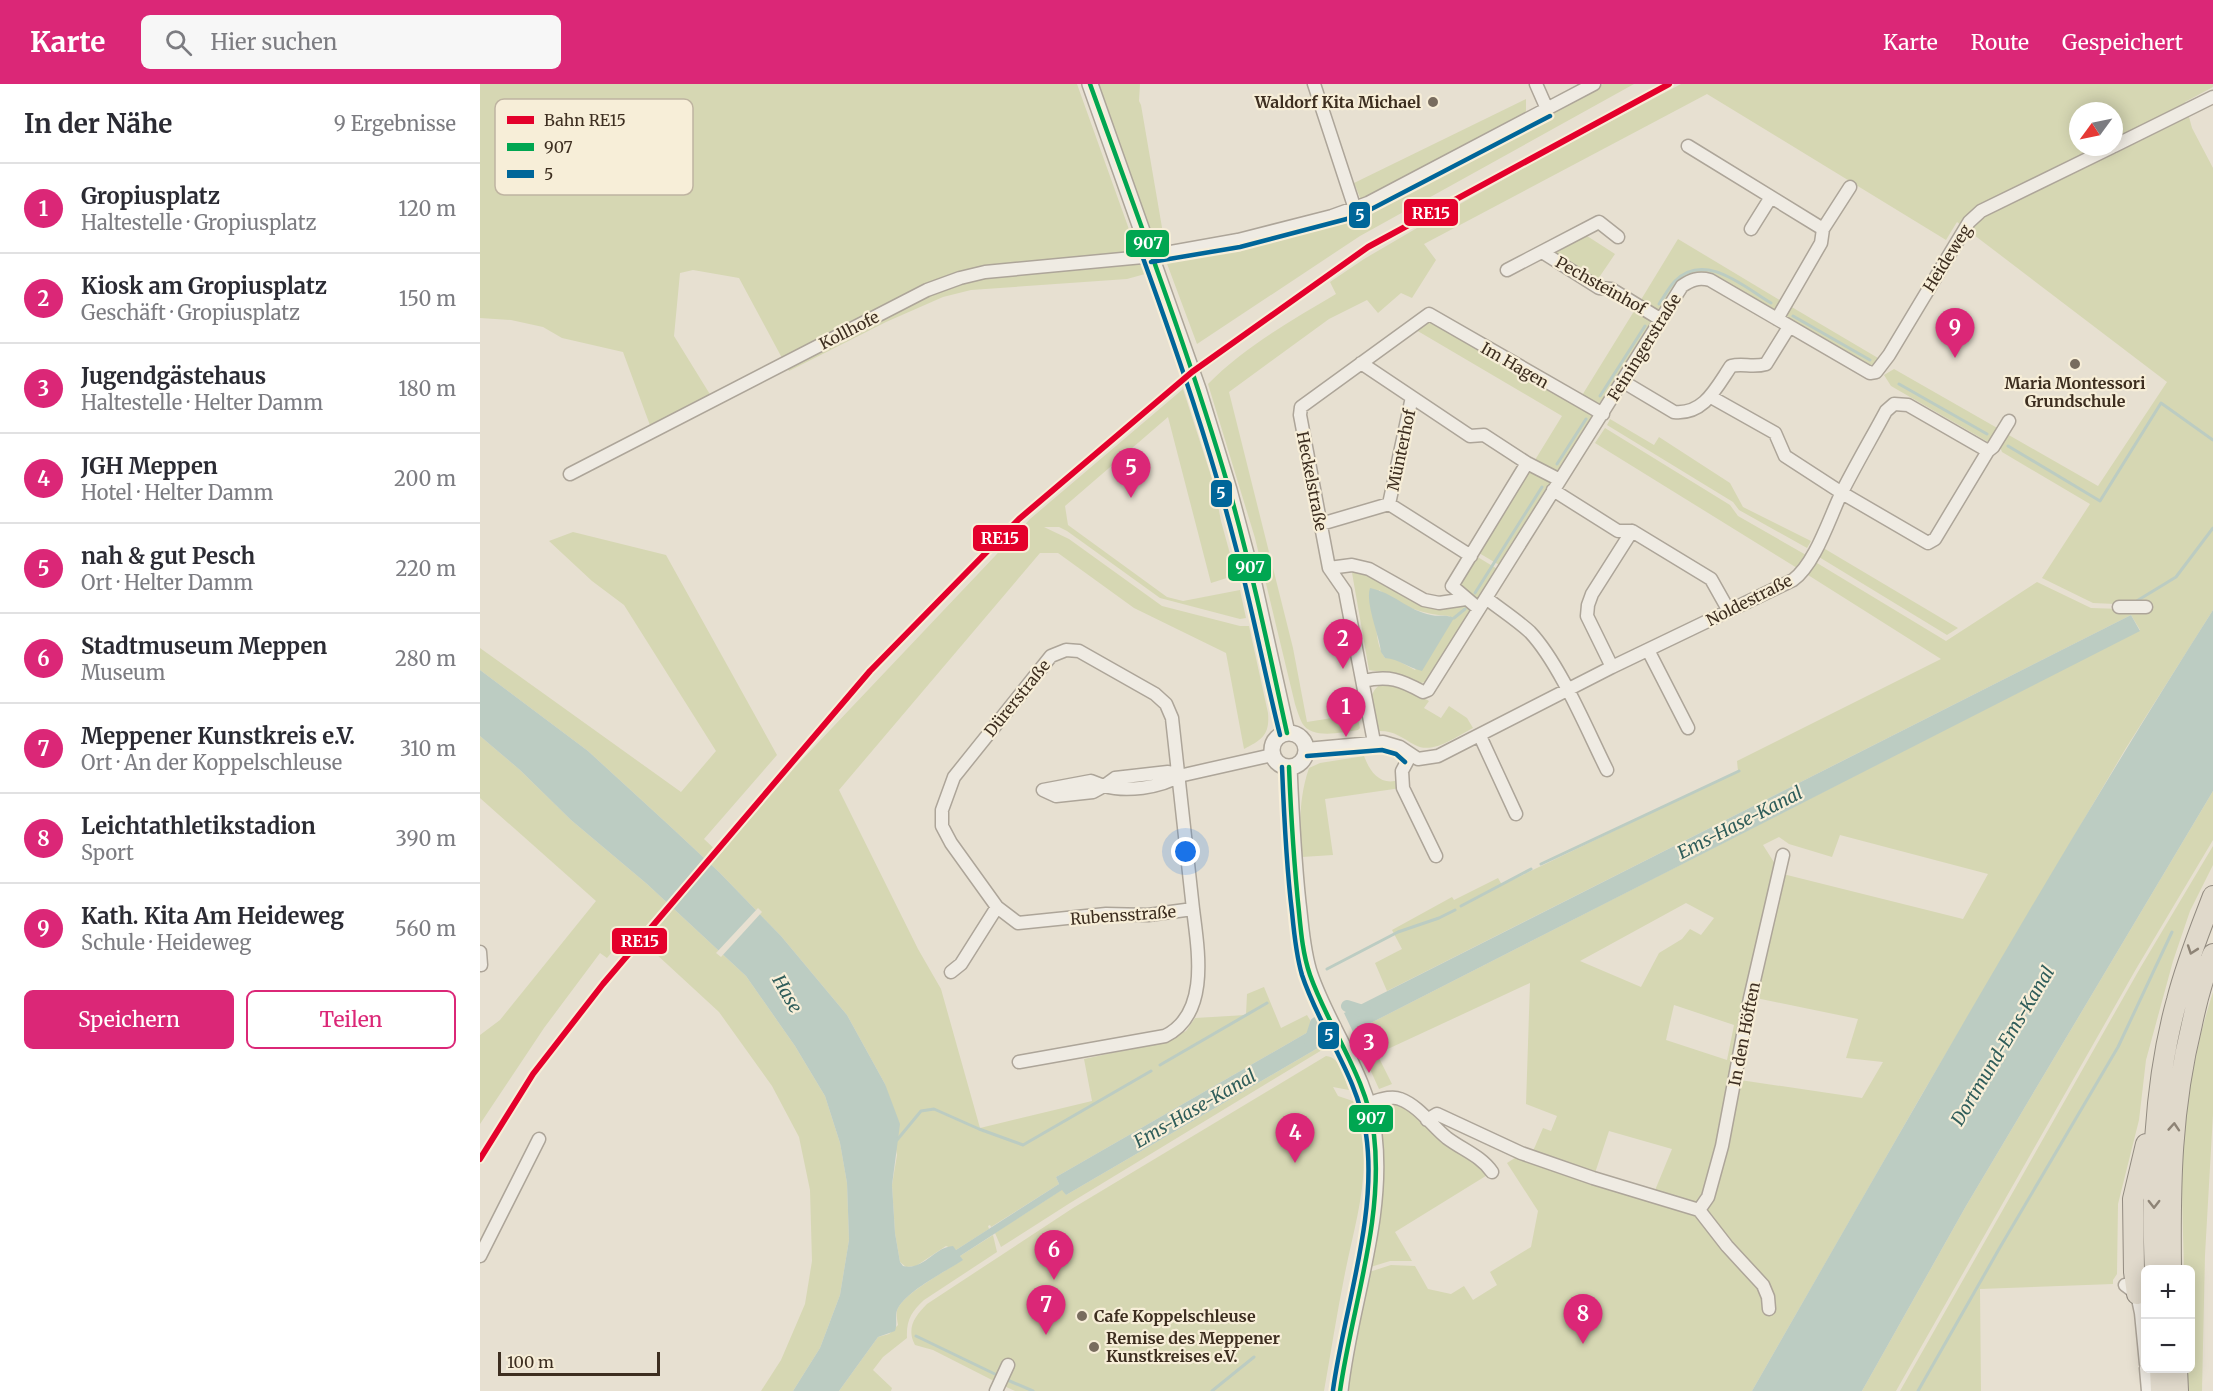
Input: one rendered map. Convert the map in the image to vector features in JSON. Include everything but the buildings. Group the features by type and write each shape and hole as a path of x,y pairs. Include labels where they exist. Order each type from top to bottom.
{"highway":[{"path":"2155,1265 2154,1170 2162,1072 2172,1019 2191,952 2213,896"},
{"path":"2171,1265 2170,1184 2175,1112 2196,1004 2213,954"},
{"path":"2131,1289 2134,1272 2133,1199 2148,1137 2158,1054 2172,1019"},
{"path":"2160,1373 2161,1391"},
{"path":"2177,1373 2178,1391"}],"street":[{"path":"1090,84 1191,366 1229,490 1256,592 1287,732"},
{"path":"1314,84 1354,209"},
{"path":"1536,84 1547,109"},
{"name":"Kollhofe","path":"570,474 927,290 985,272 1150,255 1238,240 1354,209 1594,84"},
{"name":"Heideweg","path":"2123,141 2213,97"},
{"path":"1688,146 1823,229"},
{"name":"Heideweg","path":"1878,370 1969,222 1981,211 2093,156"},
{"path":"1778,320 1821,243 1823,229 1850,187"},
{"path":"1751,230 1771,197"},
{"name":"Pechsteinhof","path":"1507,270 1599,222 1618,237"},
{"name":"Pechsteinhof","path":"1542,252 1599,288 1611,289 1660,319"},
{"name":"Feiningerstraße","path":"1363,681 1390,678 1423,692 1428,690 1603,414 1660,319 1682,286 1690,280 1700,278 1710,280 1870,373 1878,370"},
{"name":"Heckelstraße","path":"1329,568 1300,415 1301,407 1429,314"},
{"name":"Im Hagen","path":"1429,314 1603,414"},
{"path":"1622,381 1674,412 1683,413 1698,408 1711,396 1731,366 1740,364 1754,368 1766,364 1789,327"},
{"name":"Münterhof","path":"1361,363 1470,435 1484,435 1557,485 1617,531 1632,531 1711,579 1729,611"},
{"path":"1711,396 1775,433 1785,456 1842,493 1928,543 1935,539 1988,451 1993,447 2009,421"},
{"name":"Münterhof","path":"1389,504 1412,397"},
{"name":"Noldestraße","path":"1410,756 1430,759 1793,580 1812,556 1842,493 1886,411 1894,404 1908,405 1988,451"},
{"path":"1527,464 1452,586 1466,599 1482,604 1528,631 1542,647 1567,690 1607,770"},
{"name":"Münterhof","path":"1321,524 1389,504 1471,556"},
{"path":"1612,668 1587,616 1588,605 1592,594 1632,531"},
{"path":"1374,742 1345,591 1329,568 1352,564 1369,569 1424,600 1439,603 1466,599"},
{"path":"2119,607 2146,607"},
{"name":"Dürerstraße","path":"942,826 942,810 954,777 1051,656 1066,650 1079,651 1155,694 1166,704 1172,717 1179,776"},
{"path":"1648,650 1688,728"},
{"path":"1287,732 1299,736 1306,749 1300,762 1289,767 1276,762 1272,755 1274,741 1278,736 1287,732"},
{"path":"1480,736 1516,814"},
{"path":"1306,749 1374,742 1400,747 1410,756 1402,771 1404,788 1436,856"},
{"path":"1104,786 1117,789 1168,783 1179,776 1272,755"},
{"path":"1289,767 1292,840 1304,951 1322,1004 1358,1075 1368,1103 1377,1167 1340,1391"},
{"name":"Rubensstraße","path":"942,826 951,843 997,907 1018,923 1106,914 1148,915 1192,909 1179,776"},
{"name":"In den Höften","path":"1699,1210 1708,1197 1722,1146 1750,998 1783,855"},
{"path":"951,972 961,964 997,907"},
{"path":"1018,1062 1166,1036 1180,1028 1187,1019 1197,996 1197,945 1192,909"},
{"path":"1368,1103 1400,1098 1415,1108 1448,1139 1486,1162 1492,1172"},
{"path":"1427,1120 1437,1114 1521,1153 1593,1178 1699,1210 1727,1246 1763,1285 1768,1297 1769,1308"},
{"path":"480,1256 539,1139"},
{"path":"2131,1289 2141,1319"},
{"path":"2146,1373 2148,1391"}],"green space":[{"path":"480,84 1077,84 1145,274 1127,279 971,290 943,297 886,322 789,371 739,278 693,270 680,273 674,336 711,396 651,428 623,352 562,338 543,327 511,320 480,318"},
{"path":"1098,84 1140,84 1139,101 1165,245 1149,236"},
{"path":"1603,84 1634,84 1360,236 1197,344 1166,261 1175,255 1333,222 1357,214"},
{"path":"1681,84 2213,84 2213,87 2185,102 2192,128 2213,168 2213,610 2126,748 1921,1096 1752,1391 1343,1391 1363,1274 1391,1265 1415,1266 1428,1289 1451,1294 1464,1286 1473,1300 1497,1285 1490,1272 1531,1247 1538,1211 1507,1163 1518,1156 1553,1171 1651,1200 1672,1149 1609,1131 1595,1173 1533,1151 1543,1128 1551,1131 1557,1116 1526,1104 1530,983 1377,1054 1392,1084 1379,1089 1353,1032 2140,630 2131,615 1387,991 1375,963 1402,949 1392,930 1452,897 1454,900 1498,878 1502,885 1738,771 1737,761 1941,659 1808,575 1817,563 1946,641 2037,582 2091,608 2121,609 2115,604 2093,603 2042,578 2090,504 2002,452 2000,447 2007,434 2098,486 2167,382 1957,222 1946,240 1707,94 1424,244 1436,260 1412,298 1401,293 1378,313 1367,300 1329,319 1229,392 1293,648 1307,722 1357,714 1360,728 1336,733 1313,732 1302,723 1295,704 1255,538 1208,384 1253,346 1336,294 1330,282 1417,228","holes":["1840,835 1988,874 1963,919 1783,874 1756,998 1858,1019 1846,1058 1883,1062 1862,1098 1740,1080 1777,867 1763,845 1779,837 1789,844 1832,857","1686,903 1714,918 1701,935 1690,929 1682,939 1659,953 1641,987 1580,961","1674,1005 1734,1025 1727,1060 1666,1040"]},
{"path":"1526,99 1526,114 1361,200 1354,183"},
{"path":"1584,234 1615,254 1596,282 1553,252"},
{"path":"1678,239 1783,302 1777,310 1773,310 1704,273 1659,312 1639,303"},
{"path":"1790,306 1878,358 1873,366 1786,318"},
{"path":"1636,308 1648,316 1652,323 1601,404 1581,397"},
{"path":"1429,320 1576,405 1593,412 1595,417 1559,472 1533,462 1526,455 1535,460 1562,416 1416,330"},
{"path":"1894,369 1999,429 1988,442 1891,386 1884,375"},
{"path":"1183,389 1214,485 1235,572 1230,577 1211,583 1168,417 1065,506 1068,525 1167,597 1183,601 1240,590 1246,618 1240,619 1160,598 1067,531 1059,527 1044,527 1069,539 1162,606 1240,626 1249,626 1268,713 1268,727 1264,736 1244,749 1226,653 1134,608 1058,553 1040,553 839,790 918,949 941,989 980,1128 1092,1101 1084,1059 1167,1041 1186,1031 1195,1018 1246,1015 1247,994 1264,987 1281,1028 1307,1015 1315,1028 1056,1177 1059,1184 991,1227 988,1226 989,1229 956,1250 946,1246 916,1266 906,1267 900,1262 895,1233 892,1185 897,1155 885,1084 847,1015 781,936 719,872 588,751 480,670 480,648 681,792 716,751 624,605 592,581 549,541 573,532 666,555 777,755 704,839 720,854 796,766 1030,519"},
{"path":"1610,419 1654,445 1659,437 1730,483 1743,507 1811,541 1807,548 1739,510 1733,502 1607,425"},
{"path":"1605,428 1730,505 1738,516 1806,555 1797,568 1595,443"},
{"path":"1534,470 1552,482 1501,566 1479,553 1528,472"},
{"path":"1820,546 1958,628 1947,635 1819,557"},
{"path":"1476,556 1499,570 1478,603 1459,588 1459,583"},
{"path":"1351,567 1369,571 1410,597 1463,603 1471,610 1425,682 1417,684 1388,673 1369,670","holes":["1379,590 1421,612 1450,616 1415,670 1393,658 1385,658 1381,651 1376,625"]},
{"path":"1385,682 1411,691 1429,701 1424,708 1441,718 1449,706 1467,718 1473,728 1445,743 1429,748 1415,745 1390,732 1377,730 1371,703 1372,697 1378,686"},
{"path":"480,736 520,770 571,820 647,884 746,976 795,1046 825,1096 840,1143 847,1183 849,1240 840,1295 820,1348 793,1391 761,1391 781,1360 805,1304 812,1261 810,1190 799,1137 772,1086 719,1012 642,941 629,931 607,958 600,953 544,1028 480,1124 480,1035 500,1020 596,901 480,798"},
{"path":"1364,756 1369,767 1377,776 1386,781 1399,780 1401,788 1325,799 1333,855 1302,857 1301,812 1303,790 1309,768 1320,763"},
{"path":"2213,791 2213,840 2136,969 1896,1391 1862,1391 1966,1206"},
{"path":"2213,846 2213,865 2190,911 2173,961 2146,1060 2139,1120 2118,1204 2117,1274 2113,1284 1980,1289 1981,1391 1900,1391 2139,970"},
{"path":"2213,992 2213,1114 2205,1255 2202,1391 2189,1391 2187,1373 2195,1373 2195,1265 2184,1265 2183,1145 2187,1106 2202,1029"},
{"path":"1323,1045 1322,1050 1001,1247 995,1233 1063,1189 1066,1195"},
{"path":"1326,1056 1339,1064 1349,1090 1333,1087 1338,1096 1353,1101 1360,1123 1364,1166 1359,1208 1324,1391 1015,1391 1004,1386 1003,1363 994,1381 933,1350 915,1345 911,1333 913,1323 927,1304 1073,1208"},
{"path":"1402,1105 1439,1138 1484,1166 1489,1174 1395,1232 1412,1261 1390,1261 1364,1269 1376,1210 1381,1170 1377,1111"},
{"path":"993,1235 997,1252 924,1300 911,1316 907,1338 883,1357 873,1370 892,1388 891,1391 839,1391 878,1337 889,1334 898,1325 897,1311 904,1300 962,1260 960,1256"}],"water":[{"path":"1370,588 1386,593 1423,613 1454,618 1422,671 1385,658 1381,652 1369,602"},
{"name":"Dortmund-Ems-Kanal","path":"2213,610 2213,791 1966,1206 1862,1391 1752,1391 2035,900"},
{"path":"2131,615 2140,631 1353,1032 1344,1013"},
{"name":"Hase","path":"480,670 588,751 719,872 781,936 847,1015 885,1084 900,1124 892,1185 895,1233 900,1262 903,1266 917,1265 946,1247 953,1246 956,1250 1059,1184 1056,1177 1315,1028 1323,1045 1066,1195 1062,1190 960,1256 963,1260 918,1288 903,1301 897,1311 895,1331 878,1337 839,1391 793,1391 820,1348 840,1295 849,1240 847,1183 840,1143 825,1096 795,1046 746,976 647,884 571,820 520,770 480,736"}],"pier":[{"path":"758,908 762,912 721,957 716,953"}],"waterway":[{"path":"1659,304 1675,281 1687,273 1699,270 1724,275 1771,303"},
{"path":"1793,316 1870,360"},
{"path":"1600,396 1645,326"},
{"path":"1899,384 1987,434"},
{"path":"2008,446 2100,501 2161,403 2213,440"},
{"path":"1557,464 1586,419"},
{"path":"1475,593 1542,487"},
{"path":"2135,602 2176,577 2213,528"},
{"path":"1454,618 1465,609"},
{"path":"1541,864 1739,771"},
{"path":"1461,906 1531,869"},
{"path":"1327,969 1398,932 1455,910"},
{"path":"1918,1391 2118,1047 2172,932"},
{"path":"1160,1065 1267,1003"},
{"name":"Ems-Hase-Kanal","path":"1347,1006 1366,1012"},
{"name":"Ems-Hase-Kanal","path":"1310,1042 1316,1023"},
{"path":"897,1140 921,1111 934,1109 1023,1145 1151,1071"},
{"path":"916,1336 999,1376"},
{"path":"1212,1391 1254,1357"},
{"path":"1005,1379 1033,1391"}],"rail line":[{"name":"RE15","path":"480,1159 533,1074 603,984 870,671 1019,519 1192,372 1368,247 1669,84"}],"transit line":[{"name":"907","path":"1090,84 1163,285 1214,438 1245,550 1287,733"},
{"name":"5","path":"1151,262 1240,247 1358,216 1550,116"},
{"name":"5","path":"1143,258 1215,472 1247,591 1280,735"},
{"name":"5","path":"1307,756 1382,750 1396,754 1405,762"},
{"name":"5","path":"1282,767 1288,876 1294,936 1300,967 1318,1015 1355,1092 1366,1134 1368,1165 1364,1229 1333,1390"},
{"name":"907","path":"1289,767 1296,876 1306,960 1318,995 1364,1093 1374,1135 1376,1167 1371,1231 1340,1391"}],"place":[{"name":"Waldorf Kita Michael","path":"1433,102"},
{"name":"Kath. Kita Am Heideweg","path":"1955,358"},
{"name":"Maria Montessori Grundschule","path":"2075,364"},
{"name":"nah & gut Pesch","path":"1131,498"},
{"name":"Kiosk am Gropiusplatz","path":"1343,669"},
{"name":"Gropiusplatz","path":"1346,737"},
{"name":"Jugendgästehaus","path":"1369,1073"},
{"name":"JGH Meppen","path":"1295,1163"},
{"name":"Stadtmuseum Meppen","path":"1054,1280"},
{"name":"Cafe Koppelschleuse","path":"1082,1316"},
{"name":"Meppener Kunstkreis e.V.","path":"1046,1335"},
{"name":"Leichtathletikstadion","path":"1583,1344"},
{"name":"Remise des Meppener Kunstkreises e.V.","path":"1094,1347"}]}
